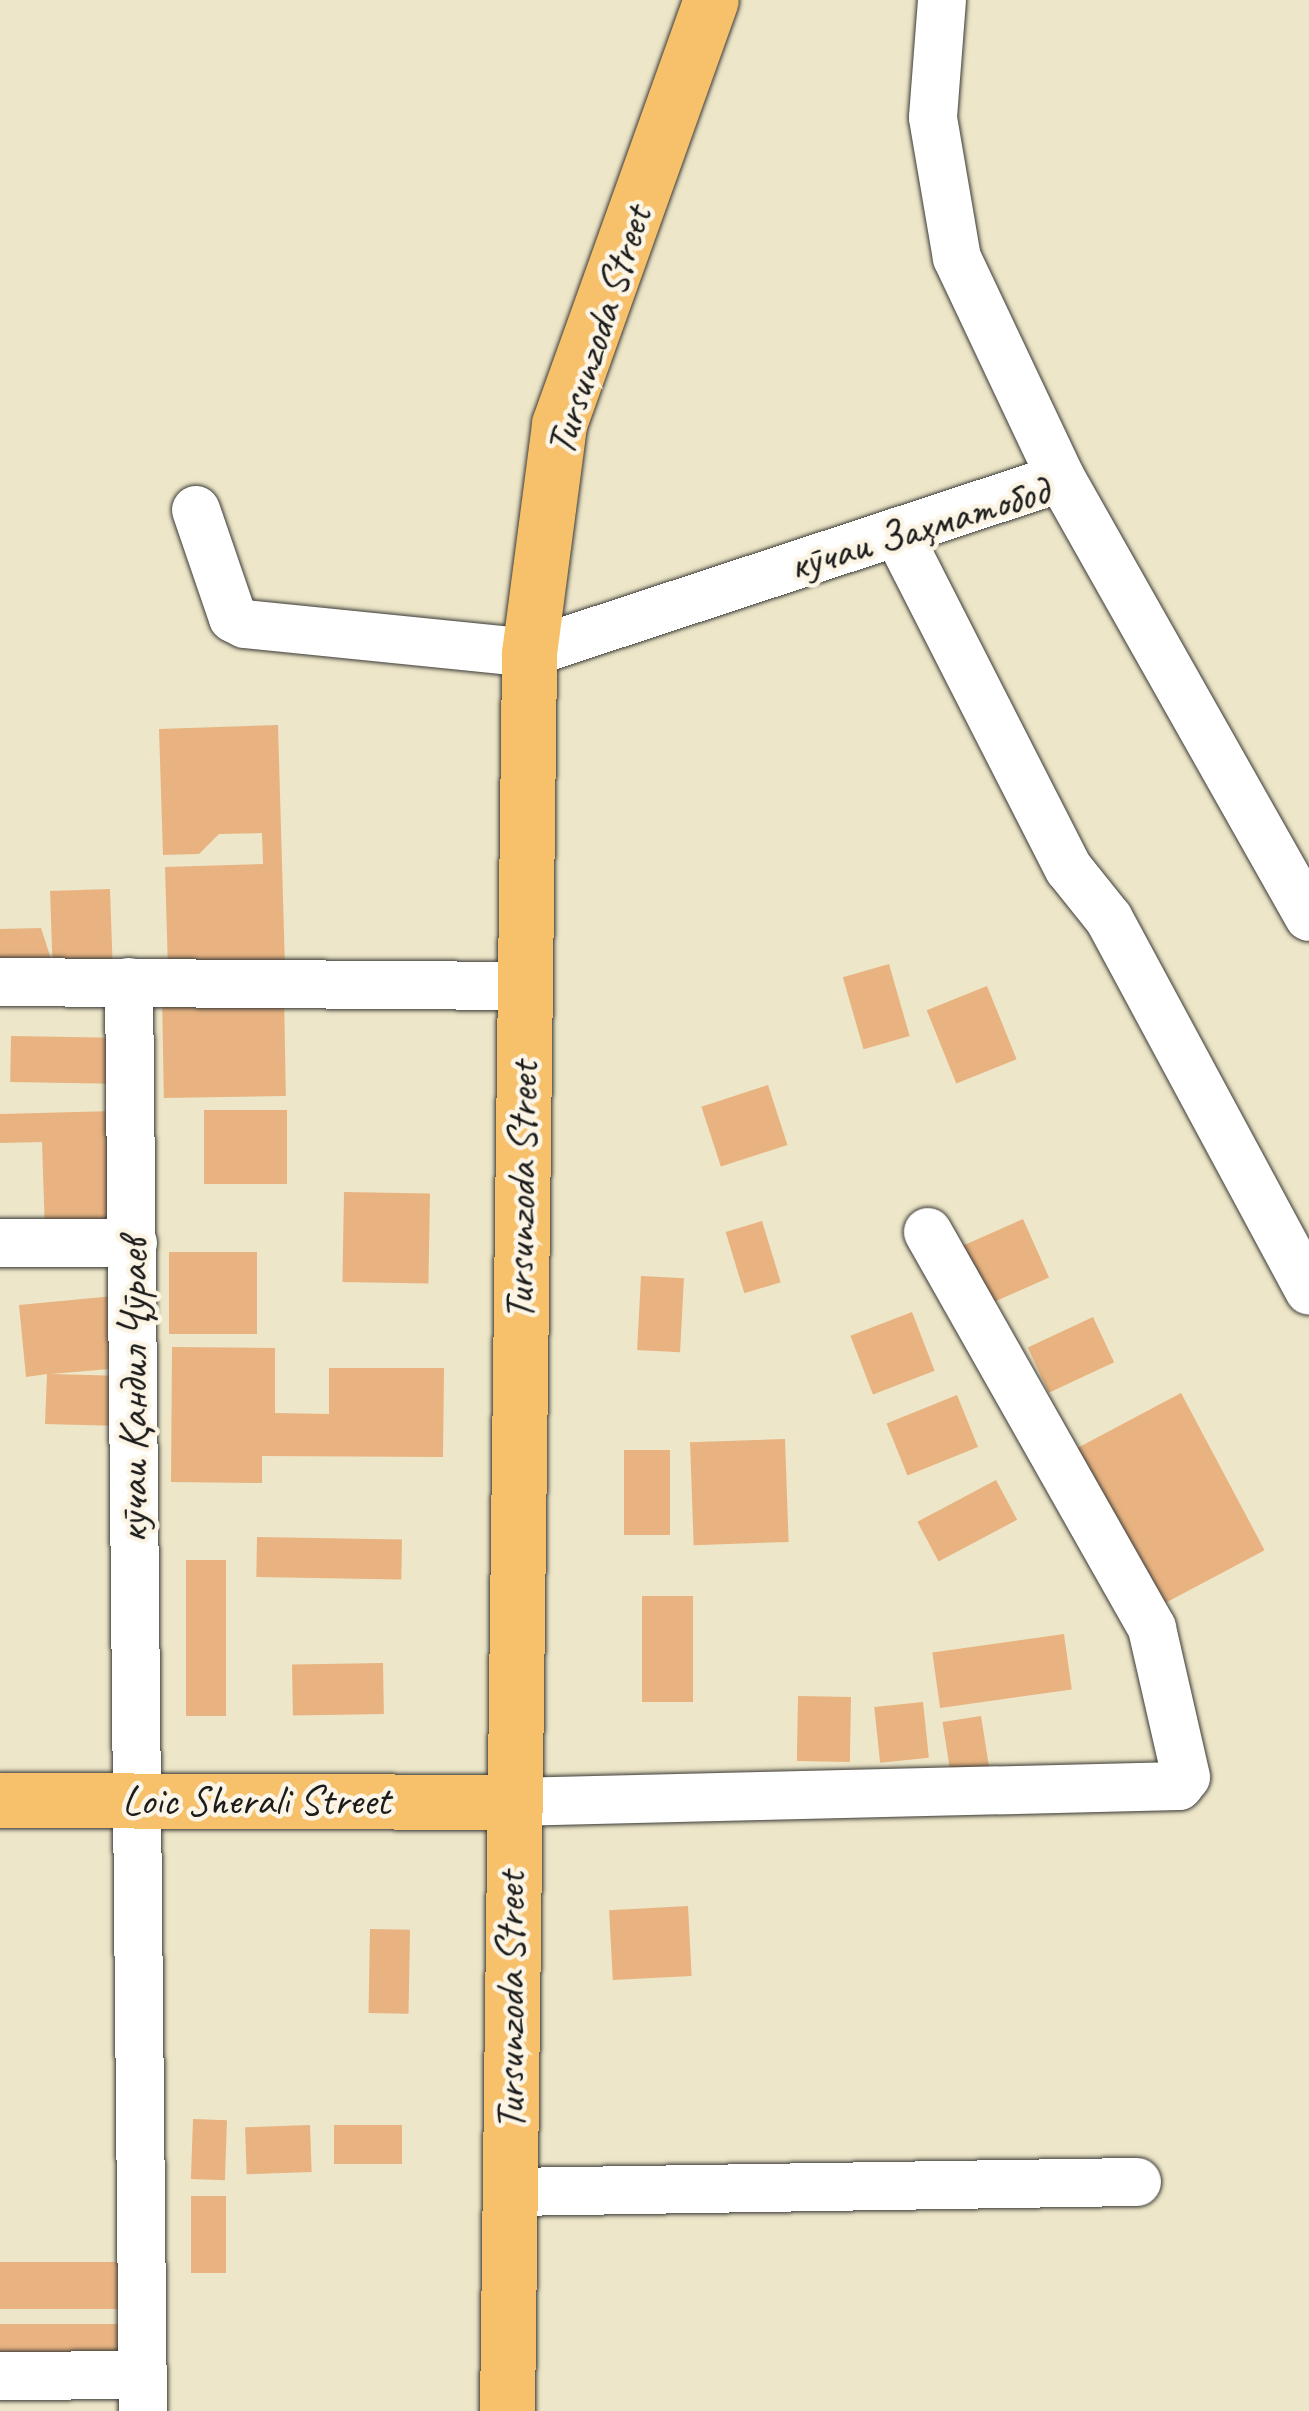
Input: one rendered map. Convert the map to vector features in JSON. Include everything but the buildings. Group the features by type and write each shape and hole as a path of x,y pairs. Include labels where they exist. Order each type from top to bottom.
{"main road":[{"name":"Tursunzoda Street","path":"508,2411 512,1802 530,653 560,424 711,0"},
{"name":"Loic Sherali Street","path":"0,1800 512,1802"}],"street":[{"path":"942,0 933,118 958,258 1061,478"},
{"name":"кӯчаи Заҳматобод","path":"530,653 1061,478 1309,917"},
{"path":"196,510 233,618 245,624 530,653"},
{"path":"897,532 1069,869 1109,919 1309,1291"},
{"path":"0,982 525,986"},
{"name":"кӯчаи Қандил Ҷӯраев","path":"129,982 143,2393"},
{"path":"512,1802 1179,1786 1186,1776 1152,1628 928,1232"},
{"path":"0,1243 133,1243"},
{"path":"511,2192 1137,2182"},
{"path":"0,2376 143,2393"}]}
